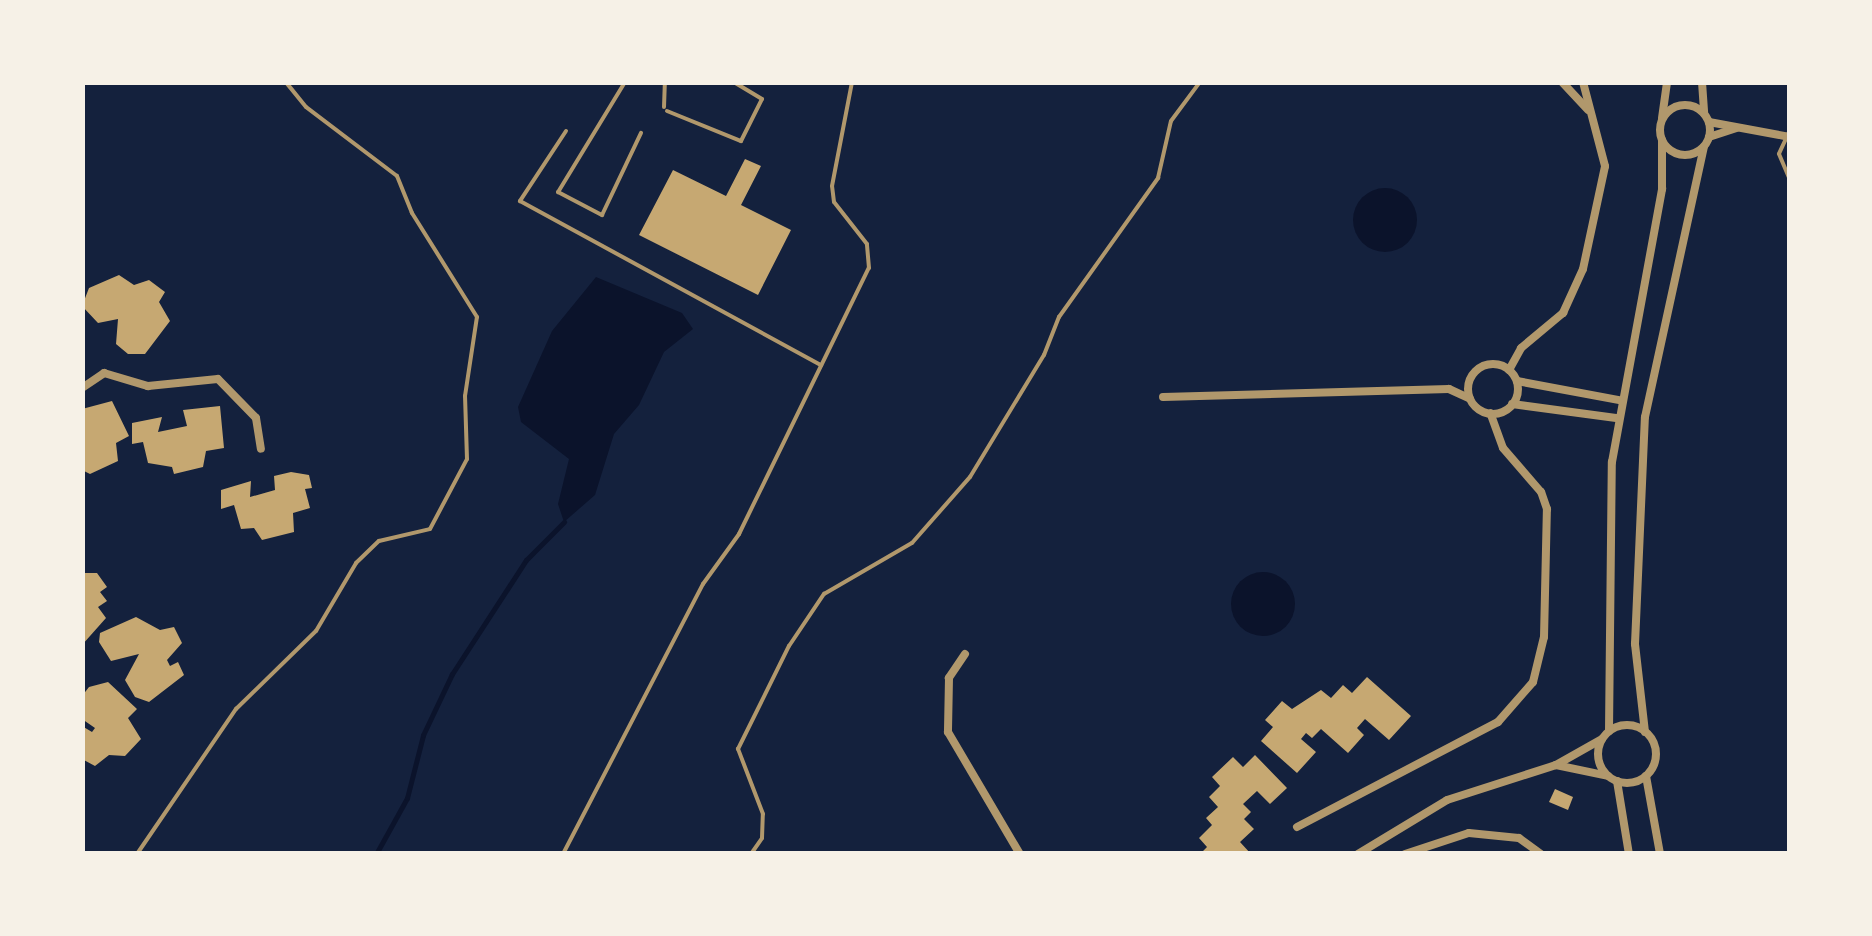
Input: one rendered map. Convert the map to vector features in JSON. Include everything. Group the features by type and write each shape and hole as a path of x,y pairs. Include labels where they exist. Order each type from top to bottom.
{"street":[{"path":"1562,82 1588,110"},
{"path":"1508,370 1521,348 1563,314 1583,269 1605,166 1583,82"},
{"path":"1609,731 1608,553 1616,418 1662,189 1662,118 1667,82"},
{"path":"1660,854 1646,776 1656,748 1646,732 1636,644 1646,416 1709,137 1702,82"},
{"path":"1662,118 1682,105 1741,127 1789,135"},
{"path":"1709,137 1741,127"},
{"path":"1662,140 1681,155 1704,147"},
{"path":"1449,390 1488,364 1508,370 1517,382 1619,400"},
{"path":"82,388 104,373 148,386 218,379 256,418 261,449"},
{"path":"1470,398 1471,377"},
{"path":"1512,404 1517,382"},
{"path":"1162,397 1449,390 1470,398 1490,413 1503,448 1526,471 1547,509 1544,637 1533,682 1498,722 1296,827"},
{"path":"1490,413 1512,404 1616,418"},
{"path":"965,654 949,678 948,732 1020,854"},
{"path":"1358,854 1447,800 1556,765 1609,731 1627,725 1646,732"},
{"path":"1602,739 1598,755 1612,779 1629,854"},
{"path":"1556,765 1612,779 1646,776"},
{"path":"1405,854 1469,832 1519,838 1541,854"}],"lane":[{"path":"136,854 236,709 316,631 356,563 379,540 430,528 467,459 465,396 477,317 412,213 397,176 306,106 286,82"},
{"path":"625,82 558,192 602,215 641,132"},
{"path":"665,82 665,109 741,142 762,100 734,82"},
{"path":"563,854 702,584 739,534 872,258 834,202 832,186 852,82"},
{"path":"751,854 762,838 763,814 738,749 789,646 824,594 912,543 970,478 1044,355 1059,317 1158,178 1171,121 1200,82"},
{"path":"566,131 520,202 821,365"},
{"path":"1789,135 1779,163 1790,180"}],"water":[{"path":"1385,188 1408,197 1417,220 1408,243 1385,252 1362,243 1353,220 1362,197"},
{"path":"596,277 682,313 693,329 664,352 639,405 614,434 595,495 564,522 558,504 569,459 521,422 518,407 552,331"},
{"path":"1263,572 1286,581 1295,604 1286,627 1263,636 1240,627 1231,604 1240,581"}],"building":[{"path":"745,159 761,166 741,205 791,230 758,295 639,235 673,170 726,196"},
{"path":"119,275 134,285 149,280 165,292 159,302 170,321 145,354 128,354 116,344 118,319 98,323 82,306 89,288"},
{"path":"112,401 129,436 116,443 118,461 90,474 82,470 82,409"},
{"path":"220,406 224,448 206,451 203,467 174,474 172,467 148,463 143,442 132,444 132,423 162,417 158,432 187,426 183,410"},
{"path":"291,472 309,475 312,488 305,489 310,508 293,513 294,532 262,540 254,528 241,529 234,505 221,509 221,490 251,481 250,497 275,490 274,476"},
{"path":"82,573 97,573 107,587 100,592 107,601 98,607 106,618 82,645"},
{"path":"136,617 160,630 174,627 182,643 167,660 170,666 178,662 184,675 149,702 135,697 125,680 139,654 111,661 99,642 100,633"},
{"path":"1367,677 1411,716 1389,740 1365,719 1357,728 1364,735 1348,753 1321,729 1312,738 1306,733 1301,739 1316,752 1297,773 1261,741 1273,727 1265,720 1282,701 1292,709 1321,690 1331,698 1343,685 1352,693"},
{"path":"108,682 137,709 128,718 141,739 125,756 109,755 95,766 82,759 82,726 92,732 95,728 82,719 82,696 89,687"},
{"path":"1255,755 1287,788 1270,804 1257,791 1243,804 1251,812 1244,819 1254,829 1240,842 1251,854 1200,854 1207,847 1199,838 1212,825 1206,818 1218,807 1209,797 1220,786 1212,777 1233,757 1243,767"},
{"path":"1555,789 1573,797 1568,810 1549,802"}],"waterway":[{"path":"376,854 407,798 423,735 452,674 526,560 564,522"}]}
